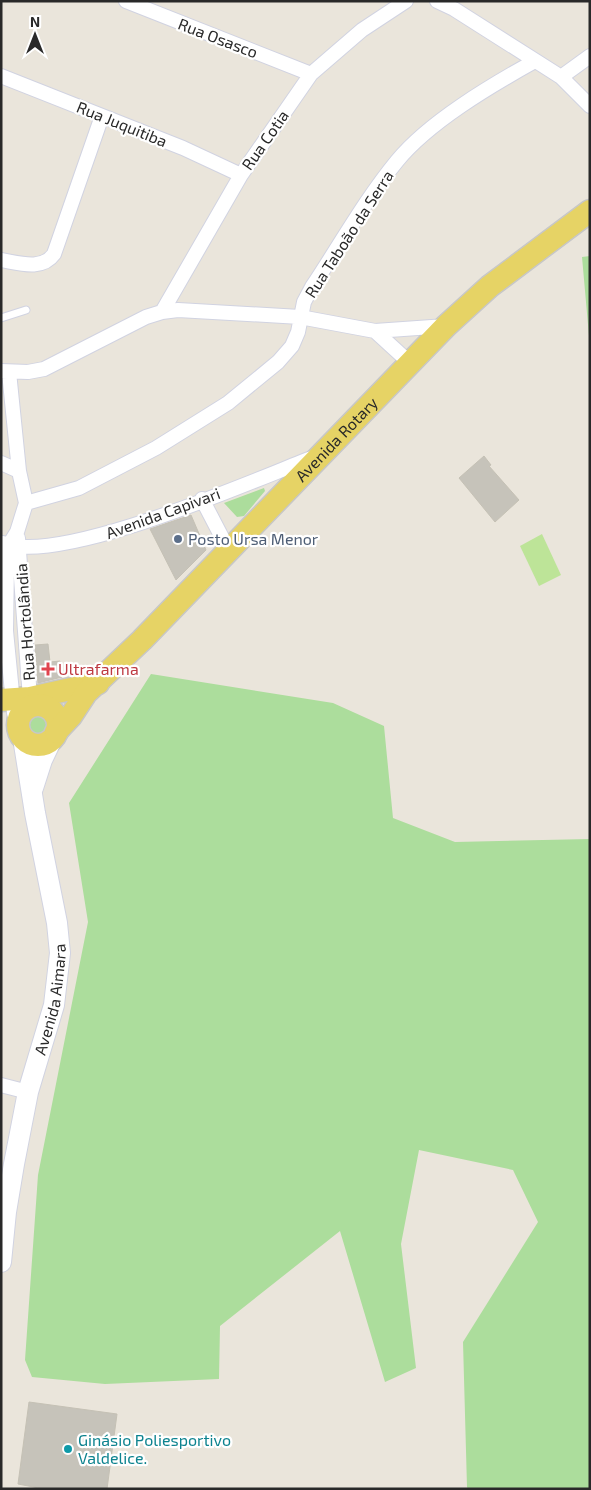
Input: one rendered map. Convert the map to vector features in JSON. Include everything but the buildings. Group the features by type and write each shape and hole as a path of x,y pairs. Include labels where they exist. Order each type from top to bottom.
{"main road":[{"name":"Avenida Rotary","path":"54,735 71,716 86,693 98,683 319,455 411,364 446,326 490,286 590,211"},
{"path":"15,716 98,683"},
{"path":"15,716 39,705 51,710 58,721 35,779 32,795"},
{"path":"15,716 28,742 41,745 54,735"},
{"name":"Avenida Aimara","path":"1,1262 6,1212 28,1092 54,1005 60,953 58,923 15,716"}],"street":[{"name":"Rua Osasco","path":"126,1 311,74"},
{"name":"Rua Cotia","path":"162,312 241,175 311,74 362,30 406,1"},
{"path":"436,1 453,5 561,77 590,106"},
{"path":"561,77 590,56"},
{"name":"Rua Taboão da Serra","path":"26,502 80,488 156,448 228,403 278,362 292,346 298,332 304,302 312,287 397,161 435,125 504,78 535,61"},
{"name":"Rua Juquitiba","path":"1,76 183,148 241,175"},
{"path":"1,260 29,266 50,260 54,254 102,116"},
{"path":"10,544 17,532 26,502 19,471 5,371 44,370 146,317 178,310 300,317 375,332 446,326"},
{"path":"375,332 411,364"},
{"name":"Avenida Capivari","path":"10,544 93,537 319,455"},
{"path":"1,463 19,471"},
{"path":"202,499 228,549"},
{"name":"Rua Hortolândia","path":"10,544 3,630 15,716"},
{"name":"Rua Hortolândia","path":"10,544 15,716"},
{"path":"1,1085 28,1092"}],"lane":[{"path":"1,318 26,310"}],"green space":[{"path":"590,256 590,347 582,257"},
{"path":"264,488 265,491 244,516 237,517 224,503"},
{"path":"542,534 561,575 539,586 520,546"},
{"path":"151,674 333,703 384,726 393,818 455,842 590,839 590,1489 468,1489 463,1342 538,1222 513,1170 419,1150 401,1244 416,1368 385,1382 340,1231 220,1326 219,1379 105,1384 32,1377 25,1360 38,1175 88,922 69,803"},
{"path":"37,711 46,715 50,724 46,733 37,737 28,733 24,724 28,715"}],"place":[{"name":"Posto Ursa Menor","path":"178,539"},
{"name":"Ultrafarma","path":"48,669"},
{"name":"Ginásio Poliesportivo Valdelice.","path":"68,1449"}]}
